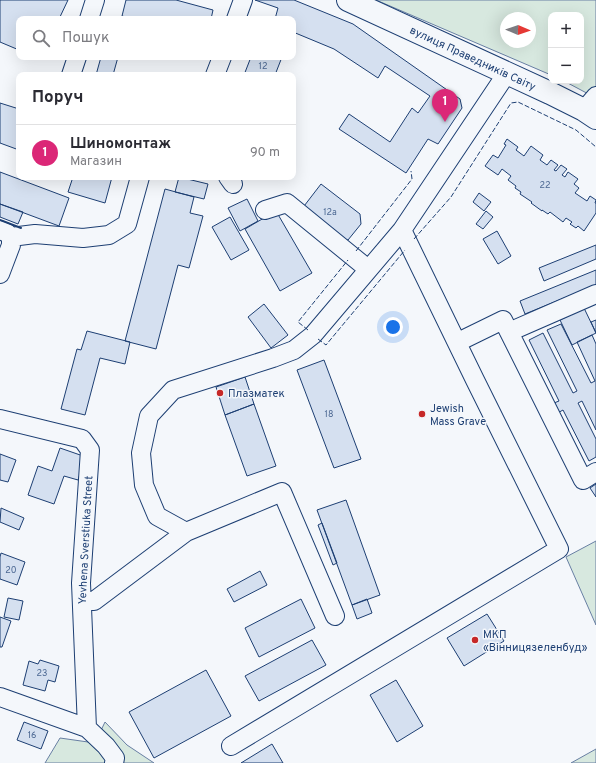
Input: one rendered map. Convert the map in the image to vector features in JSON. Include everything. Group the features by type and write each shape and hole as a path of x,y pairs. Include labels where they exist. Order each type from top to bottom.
{"main road":[{"name":"вулиця Праведників Світу","path":"348,0 507,73 592,108"}],"street":[{"path":"90,16 95,0"},
{"path":"237,16 243,0"},
{"path":"72,72 76,60"},
{"path":"216,72 221,60"},
{"path":"186,532 157,516 144,485 141,453 149,416 173,390 294,350 312,335 402,230 507,73"},
{"path":"0,274 11,245 6,233 83,238 109,234 127,224 139,180"},
{"path":"265,210 287,203 368,269"},
{"path":"231,746 559,549 402,230"},
{"path":"509,332 596,294"},
{"path":"458,342 504,320 583,480 596,472"},
{"name":"Yevhena Sverstiuka Street","path":"0,419 82,439 90,450 81,584 87,728"},
{"path":"82,601 94,601 186,532 282,492 335,616"},
{"path":"0,697 87,728 106,746 115,758 114,763"}],"shaded area":[{"path":"376,0 596,0 596,98 570,84 584,84 584,12 548,12 548,74"},
{"path":"596,541 596,625 566,557"},
{"path":"105,722 127,745 154,763 45,763 60,738 95,743"},
{"path":"596,749 596,763 571,763"}],"building":[{"path":"0,0 68,0 60,16 16,16 16,49 0,42"},
{"path":"126,0 176,0 213,10 212,16 122,16"},
{"path":"255,0 294,0 353,24 460,99 462,108 438,144 428,139 406,173 339,129 349,114 390,142 412,108 418,113 430,96 385,66 378,78 334,49 296,33 296,16 276,16 278,8"},
{"path":"100,60 117,60 114,72 97,72"},
{"path":"250,60 281,60 276,72 245,72"},
{"path":"0,103 16,108 16,149 0,143"},
{"path":"507,139 518,147 516,150 524,156 531,146 543,155 540,160 547,165 551,160 558,165 554,170 556,171 561,165 567,169 562,175 565,177 568,172 578,179 574,184 579,188 575,193 587,201 590,196 596,200 596,213 584,231 578,226 576,228 570,224 572,222 566,218 563,222 550,212 548,214 531,203 532,202 520,194 521,192 515,188 516,186 508,180 511,176 502,169 498,175 485,166 493,155 498,158 506,145 504,144"},
{"path":"0,172 16,178 16,180 21,180 69,198 59,226 0,204"},
{"path":"72,180 111,180 105,203 68,192"},
{"path":"178,180 191,180 208,184 204,199 175,192"},
{"path":"321,184 360,214 361,224 348,240 339,240 301,210"},
{"path":"165,189 194,197 190,213 203,216 189,268 178,265 156,349 125,341"},
{"path":"479,193 491,202 484,211 473,202"},
{"path":"247,199 258,221 240,231 228,208"},
{"path":"0,204 23,212 18,224 0,217"},
{"path":"276,211 312,273 280,291 245,229"},
{"path":"486,211 493,217 483,229 476,224"},
{"path":"230,217 249,250 231,260 212,227"},
{"path":"497,231 511,256 498,264 483,239"},
{"path":"596,245 596,259 544,281 539,268"},
{"path":"596,270 596,285 525,314 520,301"},
{"path":"264,304 288,335 271,348 248,317"},
{"path":"584,308 596,333 572,345 560,320"},
{"path":"596,320 596,333 591,322"},
{"path":"561,324 591,383 595,381 577,342 592,335 596,344 596,430 582,401 578,403 596,439 596,457 589,461 563,410 554,415 549,405 559,401 529,340 543,333 573,393 577,391 547,330"},
{"path":"87,331 130,342 125,364 100,358 85,415 61,409 77,349 81,350"},
{"path":"324,360 361,459 334,468 297,370"},
{"path":"245,377 254,404 225,415 216,387"},
{"path":"254,404 276,466 247,476 225,415"},
{"path":"60,448 86,457 78,480 64,476 54,504 28,495 38,466 52,471"},
{"path":"0,454 16,460 8,482 0,480"},
{"path":"596,484 596,497 590,488"},
{"path":"346,500 380,595 352,605 317,510"},
{"path":"1,508 24,518 19,530 0,522"},
{"path":"322,523 337,563 333,565 318,525"},
{"path":"1,553 25,562 17,585 0,579"},
{"path":"260,571 267,585 234,602 227,589"},
{"path":"8,598 23,601 19,620 4,617"},
{"path":"301,599 315,628 259,657 245,628"},
{"path":"367,599 372,613 357,619 352,605"},
{"name":"МКП «Вінницязеленбуд»","path":"487,614 504,641 464,666 447,638"},
{"path":"0,617 11,621 2,647 0,647"},
{"path":"312,640 326,665 259,701 245,676"},
{"path":"40,660 59,666 55,682 48,680 45,691 23,685 29,661 38,664"},
{"path":"206,670 231,716 154,758 129,712"},
{"path":"396,680 423,726 397,742 370,695"},
{"path":"24,722 48,731 41,749 17,740"},
{"path":"272,744 283,763 241,763"}],"fence":[{"path":"414,239 451,197 511,103 518,102 576,130 596,147"},
{"path":"356,251 412,179 411,171"},
{"path":"318,339 326,345 405,250"},
{"path":"308,330 298,322 348,260"}],"wall":[{"path":"0,220 21,228"}],"place":[{"name":"Шиномонтаж","path":"445,122"},
{"name":"Плазматек","path":"220,393"},
{"name":"Jewish Mass Grave","path":"422,414"},
{"name":"МКП «Вінницязеленбуд»","path":"475,640"}]}
